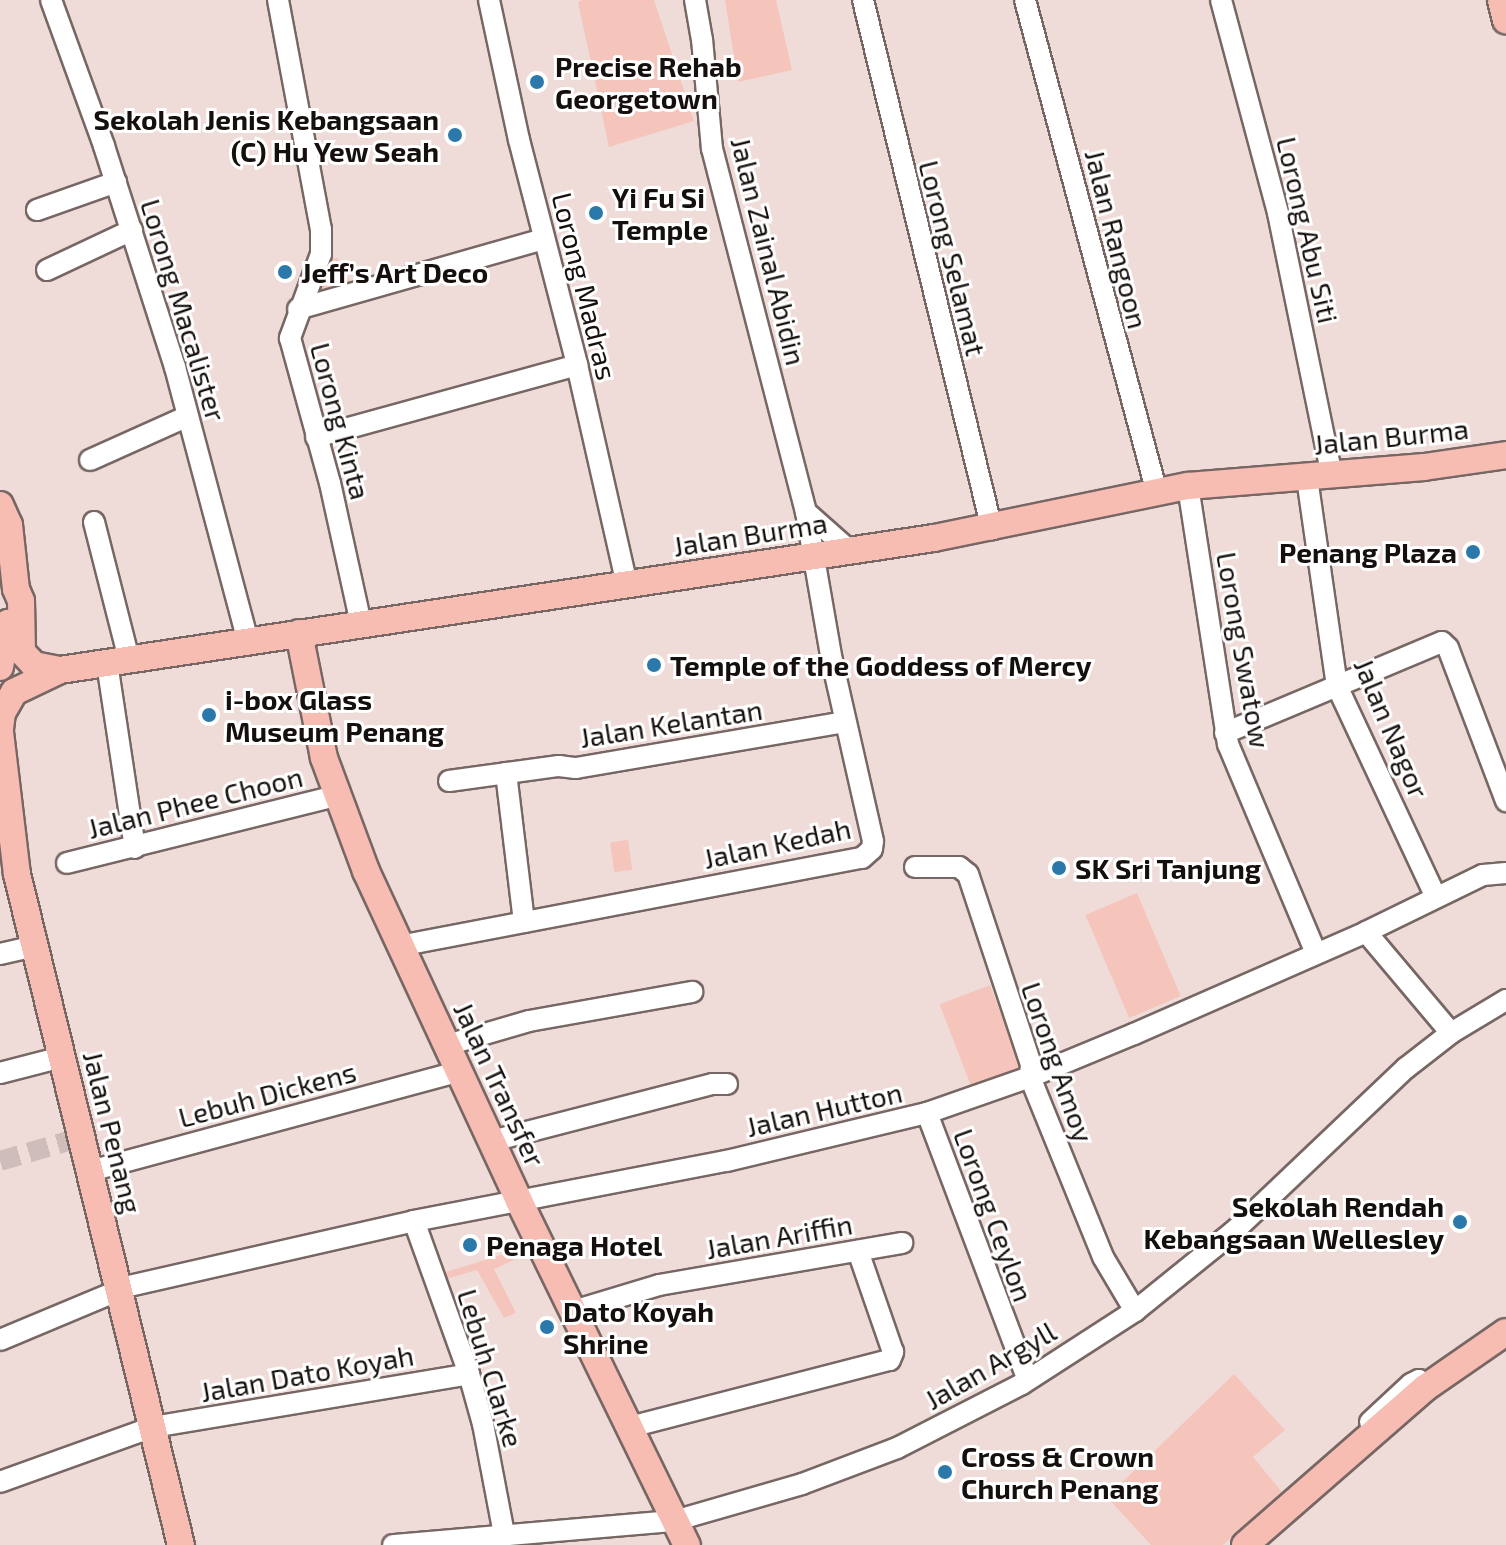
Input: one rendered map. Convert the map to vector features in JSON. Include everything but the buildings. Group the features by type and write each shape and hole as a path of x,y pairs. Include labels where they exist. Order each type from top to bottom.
{"main road":[{"path":"1501,0 1506,20"},
{"name":"Jalan Burma","path":"10,697 22,685 60,670 992,529 1188,486 1320,477 1506,455"},
{"path":"0,505 9,525 16,589 21,601 24,657 34,665 60,670"},
{"path":"0,667 10,601 16,589"},
{"name":"Jalan Transfer","path":"299,633 318,733 336,796 399,946 687,1545"},
{"name":"Jalan Penang","path":"10,697 0,730 2,784 17,874 153,1427 177,1538"},
{"path":"1245,1545 1425,1388 1506,1332"},
{"path":"1262,1545 1425,1388 1506,1345"}],"street":[{"name":"Lorong Macalister","path":"51,0 132,230 188,416 248,641"},
{"name":"Lorong Kinta","path":"278,0 321,229 321,254 298,309 290,338 361,624"},
{"name":"Lorong Madras","path":"489,0 627,585"},
{"name":"Jalan Zainal Abidin","path":"695,0 702,40 712,149 815,556"},
{"name":"Lorong Selamat","path":"863,0 992,529"},
{"name":"Jalan Rangoon","path":"1025,0 1157,493"},
{"name":"Lorong Abu Siti","path":"1221,0 1278,213 1320,477"},
{"path":"37,210 116,182"},
{"path":"47,270 132,230"},
{"path":"298,309 543,239"},
{"path":"316,437 577,365"},
{"path":"90,460 188,416"},
{"name":"Jalan Nagor","path":"1320,477 1337,686 1436,897"},
{"name":"Lorong Swatow","path":"1188,486 1225,733 1316,953"},
{"path":"806,512 850,551"},
{"path":"94,522 118,661 135,848"},
{"name":"Jalan Kedah","path":"399,946 862,858 869,854 873,841 844,722 815,556"},
{"path":"1225,733 1442,642 1448,648 1506,801"},
{"name":"Jalan Kelantan","path":"449,781 559,766 576,768 844,722"},
{"path":"506,773 524,922"},
{"name":"Jalan Phee Choon","path":"67,863 336,796"},
{"name":"Lorong Amoy","path":"915,867 959,867 968,874 1031,1065 1030,1077 1097,1244 1135,1311"},
{"name":"Jalan Hutton","path":"0,1340 119,1289 414,1221 727,1161 927,1113 1030,1077 1366,932 1483,875 1506,873"},
{"path":"1366,932 1451,1033"},
{"path":"0,954 35,946"},
{"path":"447,1045 529,1021 692,992"},
{"name":"Jalan Argyll","path":"393,1545 674,1521 802,1484 897,1448 1028,1380 1135,1311 1233,1232 1385,1087 1451,1033 1506,1000"},
{"path":"0,1073 62,1057"},
{"name":"Lebuh Dickens","path":"90,1171 460,1071"},
{"path":"492,1141 713,1084 727,1084"},
{"name":"Lorong Ceylon","path":"927,1113 1028,1380"},
{"name":"Lebuh Clarke","path":"414,1221 469,1374 483,1424 504,1534"},
{"name":"Jalan Ariffin","path":"573,1311 659,1285 902,1243"},
{"path":"630,1427 888,1361 893,1352 858,1251"},
{"name":"Jalan Dato Koyah","path":"0,1482 153,1427 469,1374"}],"shaded area":[{"path":"654,0 694,121 609,147 578,2"},
{"path":"725,0 776,0 792,70 738,82"},
{"path":"338,258 341,274 349,279 350,285 314,296 329,259"},
{"path":"628,840 632,870 614,872 610,843"},
{"path":"1137,893 1181,996 1129,1018 1085,915"},
{"path":"990,985 1023,1071 973,1090 940,1004"},
{"path":"511,1252 514,1260 494,1269 516,1313 504,1318 477,1270 446,1279 443,1273"},
{"path":"1234,1374 1285,1430 1253,1457 1282,1492 1223,1545 1151,1545 1107,1497"}],"tunnel":[{"path":"0,1161 82,1137"}],"place":[{"name":"Precise Rehab Georgetown","path":"537,82"},
{"name":"Sekolah Jenis Kebangsaan (C) Hu Yew Seah","path":"455,135"},
{"name":"Yi Fu Si Temple","path":"596,213"},
{"name":"Jeff’s Art Deco","path":"285,272"},
{"name":"Penang Plaza","path":"1473,552"},
{"name":"Temple of the Goddess of Mercy","path":"654,665"},
{"name":"i-box Glass Museum Penang","path":"209,715"},
{"name":"SK Sri Tanjung","path":"1059,868"},
{"name":"Sekolah Rendah Kebangsaan Wellesley","path":"1460,1222"},
{"name":"Penaga Hotel","path":"470,1245"},
{"name":"Dato Koyah Shrine","path":"547,1327"},
{"name":"Cross & Crown Church Penang","path":"945,1472"}]}
